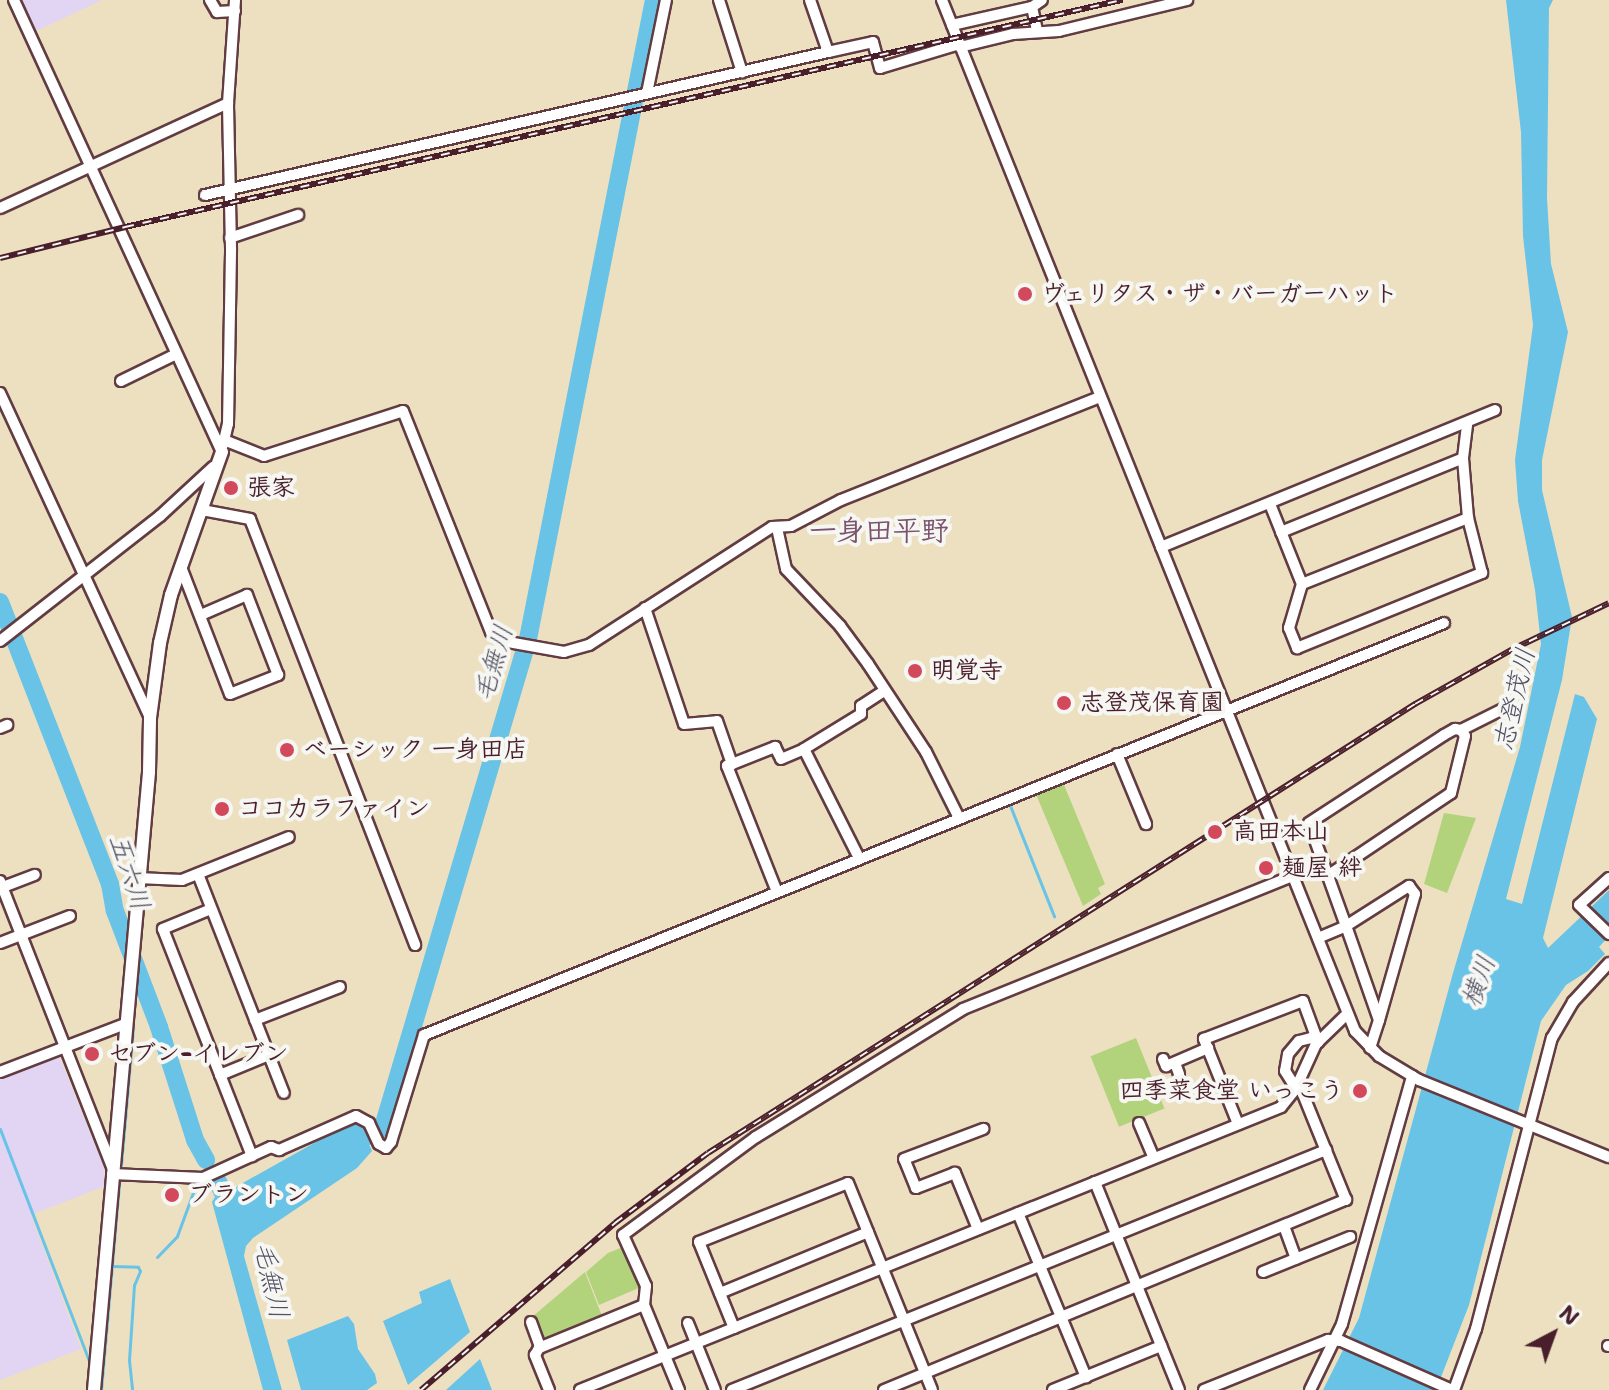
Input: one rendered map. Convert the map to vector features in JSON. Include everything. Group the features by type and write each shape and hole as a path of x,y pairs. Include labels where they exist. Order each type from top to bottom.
{"street":[{"path":"14,0 176,354 223,446 271,455 403,411 488,626 495,636 508,642 552,652 589,645 772,527 791,526 841,500 1100,397"},
{"path":"94,1390 150,718 163,626 228,424 228,103 235,6 217,12 210,0"},
{"path":"647,93 666,0"},
{"path":"719,0 742,72"},
{"path":"810,0 828,52"},
{"path":"942,0 1347,1014 1370,1048 1416,1078 1609,1157"},
{"path":"205,195 873,42 880,68 960,45 1037,31 1059,31 1187,0"},
{"path":"952,25 1037,4 1037,31"},
{"path":"0,208 228,103"},
{"path":"230,238 298,215"},
{"path":"121,381 176,354"},
{"path":"0,393 150,718"},
{"path":"1161,547 1495,410"},
{"path":"1270,504 1302,584 1289,628 1297,648 1482,573 1468,518 1463,458 1467,423"},
{"path":"1281,532 1463,458"},
{"path":"0,641 213,475"},
{"path":"202,510 250,519 415,945"},
{"path":"1302,584 1468,518"},
{"path":"777,528 790,575 840,626 926,752 959,818"},
{"path":"181,567 230,694 278,675 247,595 201,615"},
{"path":"645,608 684,724 717,721 732,764"},
{"path":"112,1172 203,1178 271,1147 279,1150 356,1116 369,1123 379,1144 386,1148 391,1142 424,1035 1444,623"},
{"path":"777,892 727,766 775,747 781,759 804,749 861,714 861,706 884,691"},
{"path":"1379,1020 1309,823 1444,735 1501,710"},
{"path":"1329,875 1451,793 1465,736 1461,730"},
{"path":"804,749 859,858"},
{"path":"1117,754 1146,824"},
{"path":"138,878 172,881 198,874 289,837"},
{"path":"198,874 284,1093"},
{"path":"35,875 1,883 112,1172"},
{"path":"679,1390 644,1305 646,1286 623,1235 756,1137 963,1009 1293,876"},
{"path":"1609,878 1579,905 1609,934"},
{"path":"1318,938 1346,926 1409,886 1415,894 1370,1048"},
{"path":"0,912 11,908"},
{"path":"211,909 163,929 252,1156"},
{"path":"0,943 70,916"},
{"path":"1204,1390 1328,1340 1338,1341 1453,1390 1476,1329 1527,1124 1561,1018 1609,963"},
{"path":"255,1020 340,987"},
{"path":"1238,1124 1204,1039 1303,1001 1318,1042"},
{"path":"580,1390 1281,1107 1299,1084 1318,1042 1347,1014"},
{"path":"0,1072 125,1024"},
{"path":"884,1390 1346,1200 1299,1084 1287,1077 1288,1054 1305,1038 1318,1042"},
{"path":"1163,1059 1166,1066 1208,1048"},
{"path":"220,1075 269,1055"},
{"path":"1175,1063 1179,1074"},
{"path":"1310,1390 1338,1341 1416,1078"},
{"path":"1139,1123 1154,1158"},
{"path":"978,1229 955,1173 916,1188 904,1159 983,1129"},
{"path":"732,1390 1326,1150"},
{"path":"1095,1182 1179,1390"},
{"path":"734,1328 699,1242 848,1183 932,1390"},
{"path":"1018,1213 1086,1377"},
{"path":"1284,1226 1296,1259"},
{"path":"720,1293 868,1232"},
{"path":"1263,1272 1350,1237"},
{"path":"549,1390 535,1355 540,1347 644,1305"},
{"path":"531,1322 540,1347"},
{"path":"688,1323 715,1390"},
{"path":"1053,1390 1161,1346"}],"shaded area":[{"path":"19,0 102,0 34,32"},
{"path":"59,1056 104,1167 105,1186 31,1215 81,1349 0,1380 0,1078"}],"green space":[{"path":"1062,780 1105,884 1098,888 1101,894 1083,906 1035,792"},
{"path":"1444,813 1476,818 1447,893 1424,884"},
{"path":"1136,1038 1164,1108 1119,1127 1091,1056"},
{"path":"627,1248 641,1287 599,1305 586,1272 608,1253"},
{"path":"585,1272 602,1316 541,1341 532,1317"}],"water":[{"name":"横川","path":"1506,0 1553,0 1549,8 1547,198 1551,264 1568,332 1542,460 1542,490 1572,617 1562,680 1506,899 1522,904 1575,694 1584,697 1597,719 1543,938 1548,948 1609,890 1609,936 1599,947 1605,954 1588,971 1566,985 1541,1021 1469,1305 1436,1390 1323,1390 1359,1318 1453,973 1520,747 1541,644 1535,590 1518,501 1515,460 1533,325 1523,236 1521,132"},
{"path":"348,1124 360,1124 372,1151 357,1168 253,1238 246,1246 244,1256 282,1390 263,1390 212,1202 215,1197 207,1182 224,1174 232,1189"},
{"path":"450,1279 470,1332 408,1385 383,1321 422,1303 419,1292"},
{"path":"348,1316 354,1324 358,1349 375,1374 377,1383 367,1390 301,1390 287,1340"},
{"path":"480,1359 492,1390 446,1390"}],"waterway":[{"name":"毛無川","path":"344,1149 383,1127 528,639 654,0"},
{"name":"五六川","path":"0,602 110,884 115,911 159,1027 195,1140 206,1160"},
{"path":"1009,803 1054,916"},
{"path":"121,1165 133,1029"},
{"path":"0,1129 90,1364"},
{"path":"206,1160 211,1171"},
{"path":"101,1390 119,1183"},
{"path":"157,1257 177,1236 195,1187"},
{"path":"113,1266 138,1267 140,1271 134,1285 129,1360 132,1390"}],"railway":[{"path":"0,258 1122,0"},
{"path":"421,1390 615,1223 708,1153 1415,704 1513,649 1609,603"}],"place":[{"name":"ヴェリタス・ザ・バーガーハット","path":"1025,294"},
{"name":"張家","path":"231,488"},
{"name":"明覚寺","path":"915,671"},
{"name":"志登茂保育園","path":"1064,703"},
{"name":"ベーシック 一身田店","path":"287,750"},
{"name":"ココカラファイン","path":"222,809"},
{"name":"高田本山","path":"1215,832"},
{"name":"麺屋 絆","path":"1266,868"},
{"name":"セブン-イレブン","path":"92,1054"},
{"name":"四季菜食堂 いっこう","path":"1360,1091"},
{"name":"ブラントン","path":"172,1195"}],"district":[{"name":"一身田平野","path":"879,530"}],"water label":[{"name":"志登茂川","path":"1514,699"}]}
